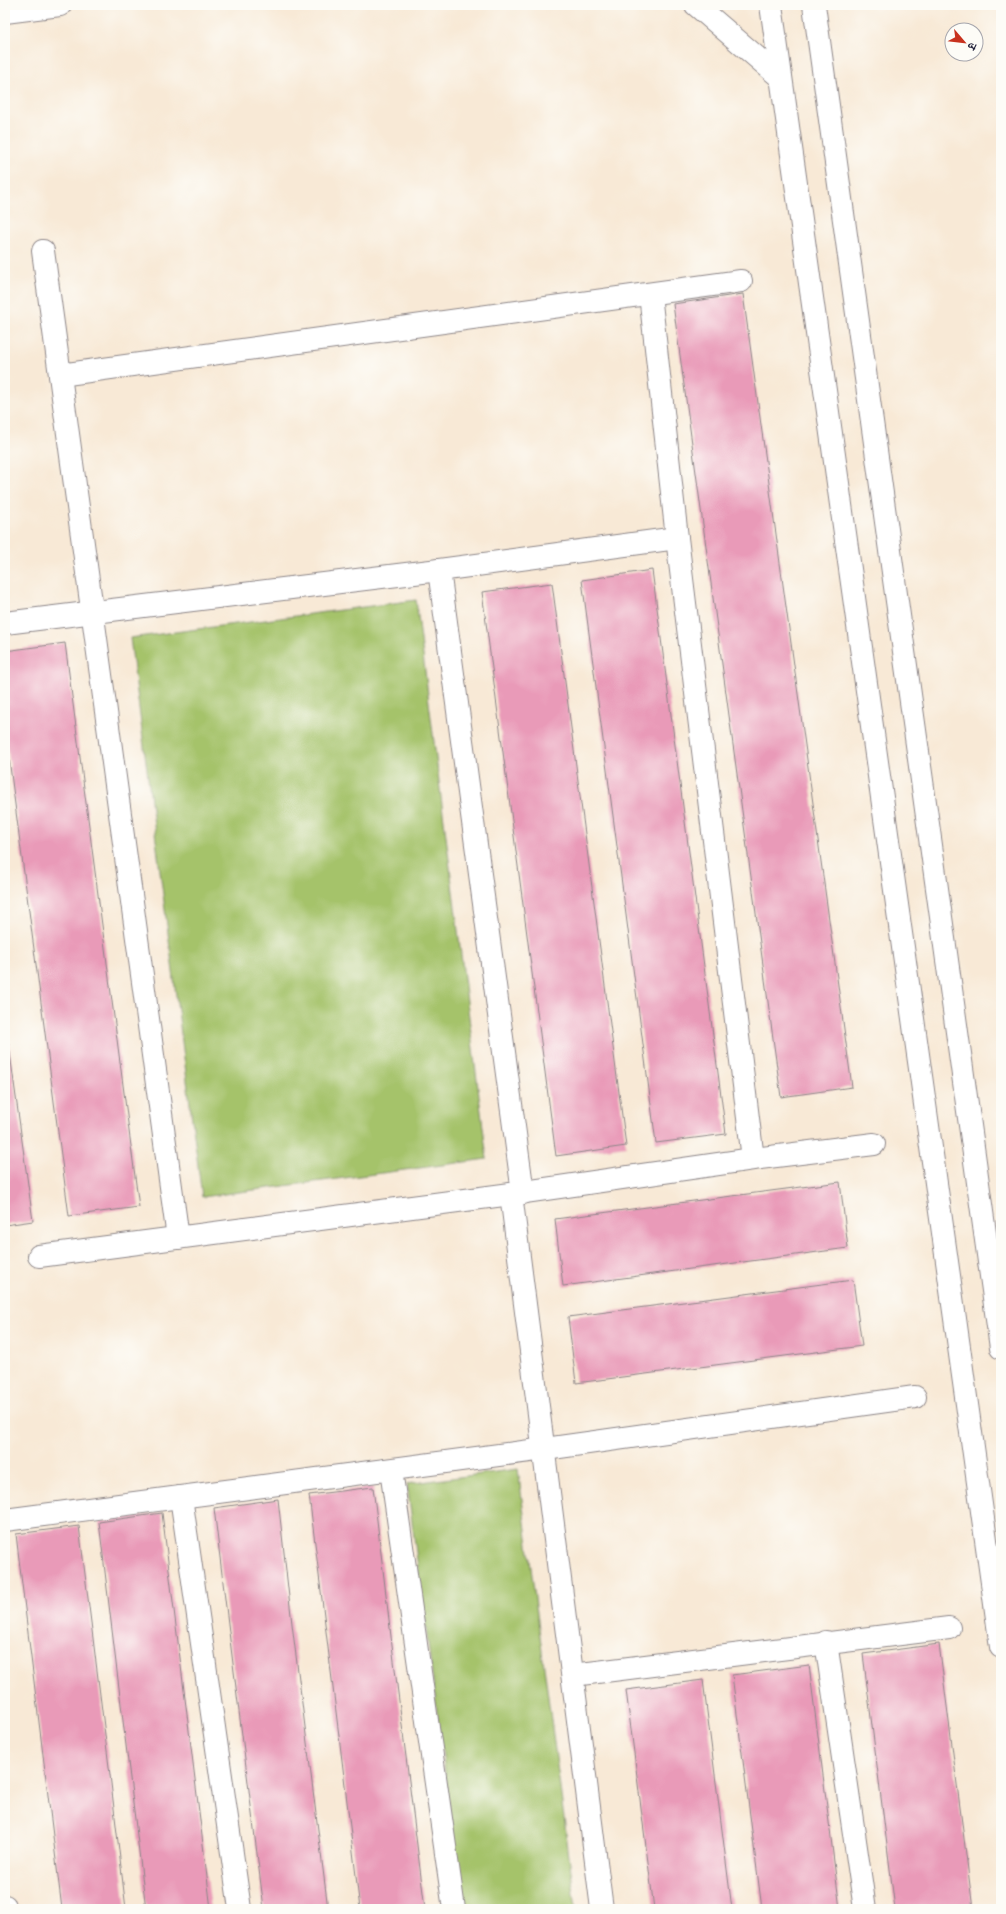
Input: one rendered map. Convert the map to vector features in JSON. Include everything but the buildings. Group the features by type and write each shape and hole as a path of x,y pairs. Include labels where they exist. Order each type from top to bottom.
{"street":[{"path":"5,12 60,5"},
{"path":"696,5 782,78"},
{"path":"771,5 1001,1647"},
{"path":"814,5 1001,1348"},
{"path":"43,251 91,612 178,1238"},
{"path":"60,374 741,281"},
{"path":"650,294 677,538 753,1159"},
{"path":"5,623 439,570 677,538"},
{"path":"439,570 517,1194 545,1449 602,1909"},
{"path":"39,1256 517,1194 753,1159 874,1144"},
{"path":"5,1520 391,1470 915,1397"},
{"path":"391,1470 454,1909"},
{"path":"181,1497 240,1909"},
{"path":"573,1675 826,1642 949,1628"},
{"path":"826,1642 865,1909"}],"green space":[{"path":"416,600 487,1159 202,1197 130,638"},
{"path":"518,1469 576,1909 463,1909 407,1484"}]}
